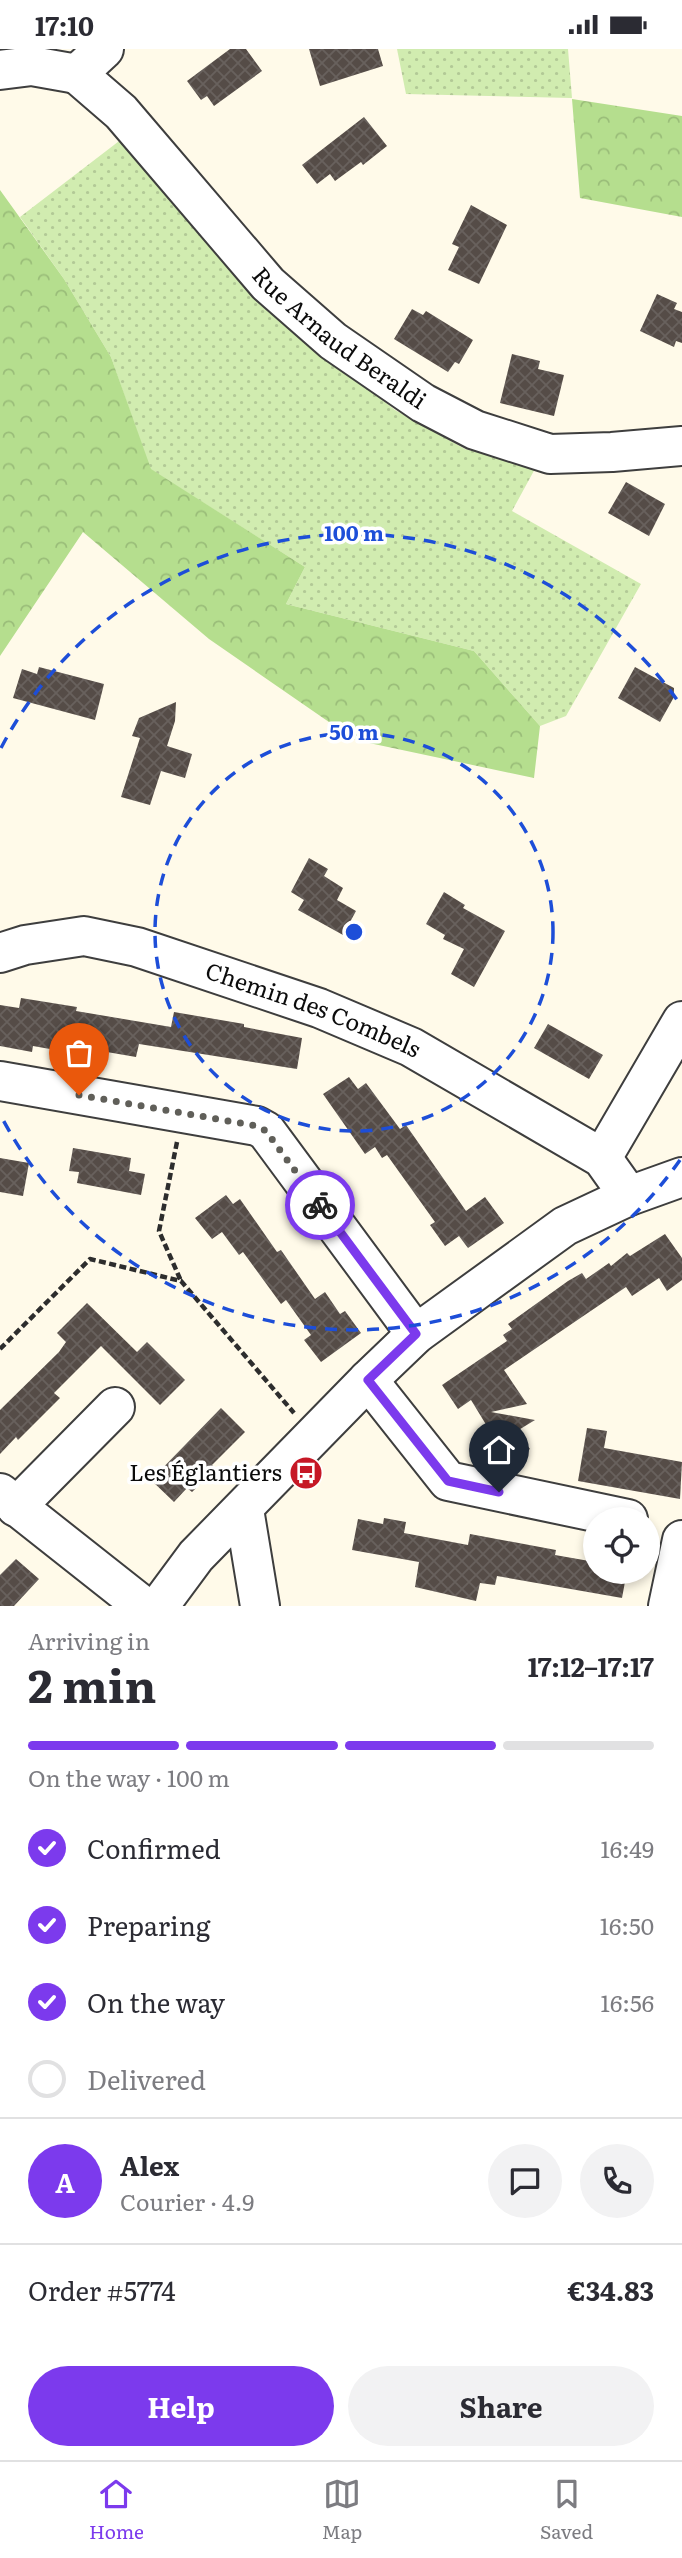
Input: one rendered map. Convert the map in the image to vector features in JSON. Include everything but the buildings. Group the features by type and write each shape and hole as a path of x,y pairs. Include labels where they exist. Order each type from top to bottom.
{"street":[{"path":"0,70 90,62"},
{"name":"Rue Arnaud Beraldi","path":"90,62 121,112 268,284 332,341 424,404 475,430 550,454 682,446"},
{"name":"Chemin des Combels","path":"0,953 24,945 84,936 137,947 319,1008 411,1047 602,1158 629,1196"},
{"path":"602,1158 682,1021"},
{"path":"0,1081 257,1126 266,1131 416,1334"},
{"path":"159,1606 196,1556 416,1334 565,1226 629,1196 679,1183"},
{"path":"368,1380 448,1481 583,1510"},
{"path":"115,1407 8,1500 143,1606"},
{"path":"244,1509 260,1606"},
{"path":"660,1525 682,1530"},
{"path":"668,1606 682,1541"}],"path":[{"path":"183,1114 159,1231 181,1281 314,1436"},
{"path":"0,1349 90,1259 181,1281"}],"green space":[{"path":"397,49 568,49 572,98 406,94"},
{"path":"572,99 682,116 682,217 580,198"},
{"path":"127,135 287,324 395,410 465,449 536,467 512,511 641,584 566,716 540,726 474,651 286,604 305,567 150,469 111,357 64,279 20,217"},
{"path":"0,190 64,279 111,357 151,469 305,567 286,604 474,651 540,726 534,778 355,740 209,639 83,532 0,656"}],"way so far":[{"path":"79,1095 257,1126 266,1131 320,1205"}],"place":[{"name":"Les Églantiers","path":"306,1473"}],"route":[{"path":"320,1205 416,1334 368,1380 448,1481 499,1492"}]}
